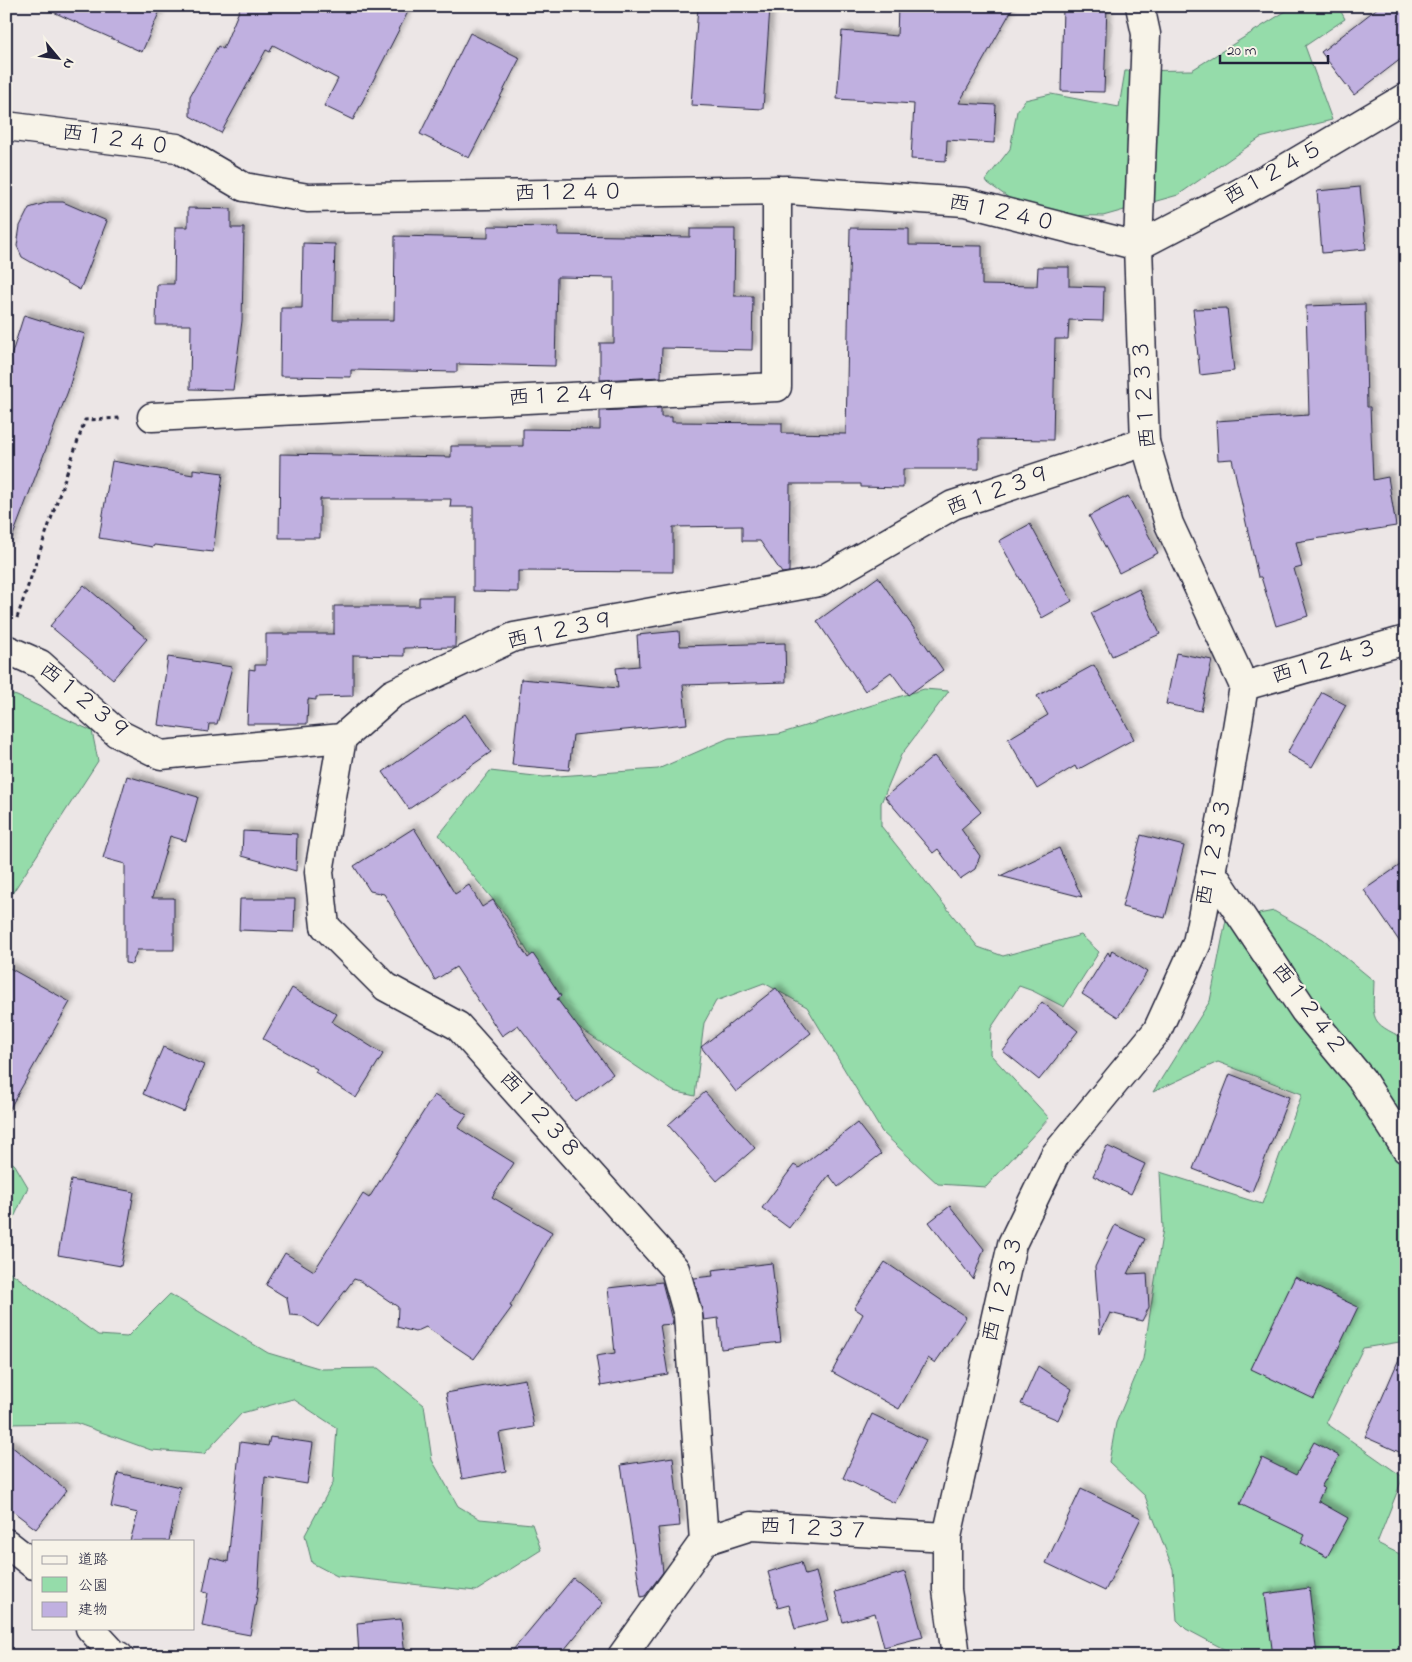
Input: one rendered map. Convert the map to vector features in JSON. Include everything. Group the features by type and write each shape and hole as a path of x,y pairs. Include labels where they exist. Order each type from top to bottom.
{"street":[{"name":"西１２３３","path":"956,1656 948,1590 947,1537 1012,1244 1055,1155 1157,1031 1197,944 1244,686 1168,524 1145,442 1138,246 1146,34 1140,6"},
{"name":"西１２４５","path":"1138,246 1276,174 1406,97"},
{"name":"西１２４０","path":"6,126 178,148 244,187 308,198 777,190 965,202 1138,246"},
{"name":"西１２４９","path":"152,417 777,387 777,190"},
{"name":"西１２３９","path":"6,649 40,664 116,733 161,755 342,738 392,694 514,637 819,582 953,505 1145,442"},
{"name":"西１２４３","path":"1244,686 1406,640"},
{"name":"西１２３８","path":"342,738 319,872 325,926 386,987 458,1026 675,1270 688,1315 704,1541"},
{"name":"西１２４２","path":"1211,872 1304,1010 1362,1080 1406,1149"},
{"name":"西１２３７","path":"704,1541 751,1526 947,1537"},
{"path":"622,1656 704,1541"},
{"path":"6,1543 32,1563"},
{"path":"92,1630 115,1655"}],"path":[{"path":"6,649 85,420 152,417"}],"green space":[{"path":"1294,6 1338,6 1345,19 1305,46 1332,120 1260,138 1178,195 1103,216 1051,215 1016,203 985,181 1010,149 1017,111 1025,100 1051,94 1119,107 1125,71 1192,70"},
{"path":"924,689 949,691 901,755 881,803 881,826 978,947 1003,956 1081,935 1099,952 1064,1007 1019,986 991,1028 990,1054 1049,1118 986,1187 938,1184 882,1132 807,1007 764,983 716,1001 704,1023 695,1096 673,1091 570,1022 505,914 439,835 490,771 544,777 658,769 729,738 779,734"},
{"path":"6,693 17,696 92,731 98,761 6,903"},
{"path":"1274,911 1323,939 1374,981 1373,1004 1375,1018 1385,1028 1406,1039 1406,1341 1363,1348 1326,1423 1403,1477 1377,1543 1406,1557 1406,1656 1354,1656 1346,1653 1342,1656 1237,1656 1186,1629 1177,1620 1173,1569 1145,1496 1109,1462 1116,1423 1143,1359 1163,1228 1160,1172 1262,1204 1302,1094 1218,1062 1153,1092 1210,1001 1226,920"},
{"path":"6,1157 15,1165 28,1187 6,1235"},
{"path":"6,1269 98,1335 127,1337 170,1294 268,1353 322,1369 378,1368 424,1405 432,1460 458,1506 480,1519 532,1524 541,1550 476,1591 337,1576 312,1563 305,1535 333,1483 337,1428 293,1399 242,1413 204,1454 151,1450 76,1423 6,1424"}],"building":[{"path":"40,6 162,6 142,52"},
{"path":"241,6 411,6 353,120 324,106 338,79 273,45 270,52 266,50 221,133 190,116 190,96 218,46 223,49"},
{"path":"698,6 770,7 763,109 691,105"},
{"path":"898,6 1014,6 959,103 996,105 994,143 947,140 946,161 911,159 914,104 837,99 842,31 897,36"},
{"path":"1063,6 1107,6 1104,92 1061,91"},
{"path":"1380,6 1406,6 1406,55 1354,95 1321,52"},
{"path":"470,33 520,58 469,158 420,134"},
{"path":"1360,187 1366,249 1322,253 1317,191"},
{"path":"49,202 63,202 107,221 80,290 22,257 17,246 20,226 29,208"},
{"path":"188,208 231,209 231,228 244,228 242,321 233,390 190,389 191,325 156,325 157,284 174,284 175,227 188,227"},
{"path":"488,226 558,227 558,235 690,237 690,229 735,229 734,296 753,296 752,350 662,348 661,377 600,380 600,343 614,343 614,278 557,277 555,366 457,364 457,372 351,370 351,377 280,376 281,308 302,308 303,243 335,244 333,320 394,320 395,236 488,238"},
{"path":"850,228 909,229 909,245 982,246 982,285 1037,286 1038,267 1069,267 1069,286 1104,287 1103,321 1069,320 1068,339 1055,339 1053,440 979,439 979,469 903,469 903,488 861,487 861,484 790,484 789,572 782,573 760,541 742,541 742,526 673,527 673,572 518,571 518,592 473,591 473,507 450,507 451,499 320,499 320,538 279,538 280,454 451,457 451,446 523,446 523,429 600,430 600,411 661,408 661,417 672,417 672,422 782,423 782,433 846,434"},
{"path":"1365,304 1367,407 1370,407 1373,480 1388,477 1396,526 1296,542 1302,567 1294,569 1308,616 1276,626 1261,577 1258,577 1232,459 1218,460 1216,421 1309,415 1306,306"},
{"path":"1227,308 1234,371 1200,375 1193,309"},
{"path":"24,315 85,334 68,391 9,546 6,545 6,372"},
{"path":"112,461 193,475 193,469 223,473 213,552 154,545 153,547 99,538"},
{"path":"1128,496 1158,553 1119,573 1089,516"},
{"path":"1030,524 1072,601 1042,618 999,541"},
{"path":"878,577 943,670 908,695 891,672 865,691 817,621"},
{"path":"84,585 147,639 113,679 50,626"},
{"path":"1139,589 1160,634 1112,656 1091,613"},
{"path":"419,597 456,597 455,647 404,648 404,656 353,655 353,696 316,697 316,700 308,699 307,724 247,724 249,669 255,670 255,665 266,665 266,634 334,634 334,606 419,606"},
{"path":"679,631 680,646 785,643 786,682 683,685 687,724 573,735 569,770 512,765 521,679 618,688 616,668 639,666 637,635"},
{"path":"1176,653 1212,660 1201,711 1166,704"},
{"path":"168,657 232,667 217,724 209,724 208,732 158,725"},
{"path":"1094,665 1134,739 1077,770 1075,766 1037,789 1008,739 1048,715 1037,696"},
{"path":"1322,692 1346,705 1312,767 1287,753"},
{"path":"465,714 491,752 409,809 383,772"},
{"path":"934,756 981,812 961,829 980,856 975,869 960,879 938,849 933,853 885,797"},
{"path":"127,776 198,797 186,841 170,836 152,898 174,898 174,950 137,950 132,964 125,963 125,864 103,858"},
{"path":"414,828 455,894 469,885 482,907 493,900 528,958 533,954 561,996 557,999 613,1074 576,1102 518,1025 502,1036 456,967 435,980 384,894 370,891 354,866"},
{"path":"243,831 297,834 296,871 242,856"},
{"path":"1141,835 1184,846 1165,918 1122,907"},
{"path":"1059,848 1082,897 1000,876"},
{"path":"1406,861 1406,951 1364,890"},
{"path":"240,899 295,899 294,932 239,930"},
{"path":"1112,950 1147,972 1118,1017 1082,994 1108,952 1110,956"},
{"path":"6,966 70,1002 6,1115"},
{"path":"292,988 337,1014 332,1022 383,1054 356,1098 315,1072 317,1069 263,1039"},
{"path":"776,988 811,1033 736,1092 701,1047"},
{"path":"1042,1002 1078,1031 1039,1080 1003,1051"},
{"path":"163,1047 204,1065 184,1112 143,1094"},
{"path":"1230,1074 1289,1097 1252,1192 1193,1169"},
{"path":"705,1092 755,1148 717,1181 668,1125"},
{"path":"434,1095 467,1115 458,1128 514,1163 492,1197 552,1232 510,1306 512,1307 474,1359 426,1327 415,1332 397,1327 398,1307 360,1281 354,1279 318,1327 302,1316 290,1315 287,1298 266,1285 285,1253 314,1271 363,1194 369,1198"},
{"path":"857,1123 881,1154 838,1187 829,1175 789,1228 762,1208 794,1165 799,1168"},
{"path":"1107,1146 1145,1164 1131,1194 1093,1176"},
{"path":"71,1180 134,1192 121,1266 58,1255"},
{"path":"950,1206 984,1249 973,1279 929,1222"},
{"path":"1115,1225 1145,1239 1128,1274 1147,1273 1149,1307 1142,1321 1110,1313 1100,1334 1095,1267"},
{"path":"885,1262 966,1317 935,1363 928,1358 899,1409 832,1372 863,1314 854,1308"},
{"path":"772,1263 781,1342 721,1349 718,1318 704,1320 694,1278 713,1276 712,1270"},
{"path":"1295,1277 1358,1307 1314,1399 1251,1369"},
{"path":"662,1282 673,1324 660,1325 668,1374 601,1386 596,1356 615,1353 608,1288"},
{"path":"1406,1343 1406,1455 1365,1437"},
{"path":"1038,1366 1072,1389 1058,1420 1021,1404"},
{"path":"525,1379 534,1427 499,1433 506,1471 462,1479 446,1393"},
{"path":"872,1414 926,1440 895,1503 843,1478"},
{"path":"270,1437 313,1443 307,1484 265,1477 258,1590 250,1635 202,1626 208,1593 203,1592 210,1557 228,1562 240,1442 268,1446"},
{"path":"6,1442 67,1490 36,1529 6,1506"},
{"path":"1314,1442 1339,1456 1321,1487 1324,1488 1318,1501 1348,1518 1327,1557 1301,1543 1305,1535 1240,1504 1262,1458 1296,1475"},
{"path":"673,1457 680,1526 658,1528 663,1572 645,1596 641,1597 621,1465"},
{"path":"118,1473 180,1487 169,1540 130,1540 138,1513 111,1507"},
{"path":"1081,1489 1141,1518 1105,1591 1046,1563"},
{"path":"801,1562 805,1575 816,1572 829,1620 795,1629 789,1605 778,1608 768,1572"},
{"path":"905,1572 923,1637 884,1647 875,1613 843,1622 835,1592"},
{"path":"573,1578 603,1603 559,1656 508,1656"},
{"path":"1309,1588 1317,1656 1273,1656 1265,1594"},
{"path":"401,1619 405,1656 359,1656 357,1623"}]}
